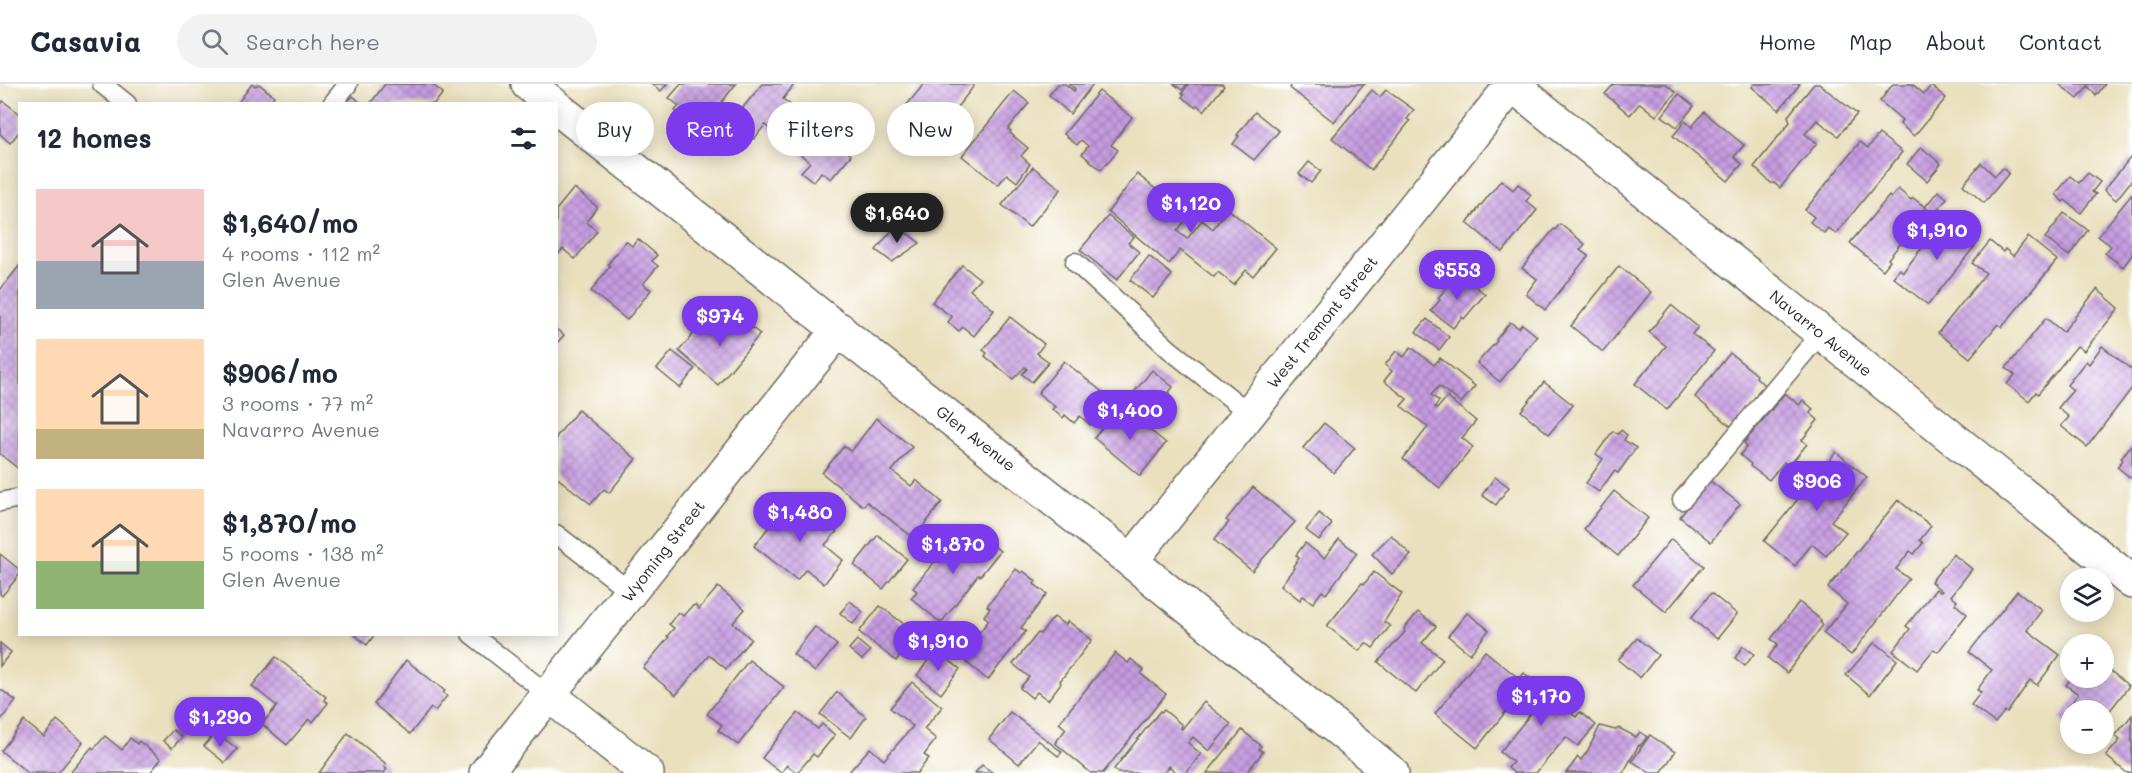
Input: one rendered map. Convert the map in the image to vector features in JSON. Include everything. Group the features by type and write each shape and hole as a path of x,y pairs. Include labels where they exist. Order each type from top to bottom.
{"street":[{"path":"528,84 550,102"},
{"name":"Navarro Avenue","path":"1512,84 2132,582"},
{"name":"West Tremont Street","path":"1131,561 1512,84"},
{"name":"Glen Avenue","path":"558,108 1131,561 1392,773"},
{"name":"Wyoming Street","path":"486,773 839,329"},
{"path":"549,695 647,773"}],"lane":[{"path":"102,84 124,102"},
{"path":"334,102 348,84"},
{"path":"1075,262 1169,349 1249,413"},
{"path":"1682,500 1821,333"},
{"path":"0,502 18,498"},
{"path":"558,536 631,592"},
{"path":"474,636 549,695"}],"building":[{"path":"252,84 255,86 259,84 274,96 273,102 238,102"},
{"path":"385,84 432,84 443,93 436,102 372,102"},
{"path":"652,84 667,84 661,91"},
{"path":"681,84 736,84 722,102 674,102 669,98"},
{"path":"762,84 794,85 783,99 787,102 767,102 767,127 765,125 755,138 755,102 747,102"},
{"path":"924,84 971,84 974,86 961,102 909,102"},
{"path":"1058,84 1065,84 1074,91 1075,89 1069,84 1093,84 1070,114 1049,95"},
{"path":"1174,84 1187,84 1182,90"},
{"path":"1189,84 1222,84 1224,86 1204,111 1182,97 1184,95 1182,93"},
{"path":"1292,84 1365,84 1334,122 1290,88"},
{"path":"1614,84 1666,84 1676,92 1656,116 1640,103 1630,115 1605,94"},
{"path":"1754,84 1800,84 1779,110 1752,87"},
{"path":"1814,84 1819,84 1857,114 1838,136 1817,120 1805,134 1817,143 1780,188 1754,167 1790,122 1788,116"},
{"path":"1893,84 1912,84 1924,94 1931,86 1946,98 1914,136 1900,124 1902,120 1880,101"},
{"path":"2059,84 2105,84 2096,96 2088,86 2078,99"},
{"path":"1372,90 1380,97 1386,90 1414,110 1407,119 1410,121 1371,170 1332,138"},
{"path":"1014,91 1029,103 1008,129 1028,148 1021,156 1030,164 1017,182 1007,174 998,185 962,156 974,156 974,141"},
{"path":"1099,91 1132,117 1111,145 1118,150 1101,170 1082,154 1088,146 1081,140 1077,145 1064,134"},
{"path":"1679,94 1694,106 1677,127 1662,116"},
{"path":"353,96 360,102 348,102"},
{"path":"3,101 18,112 18,133 10,143 0,134 0,105"},
{"path":"1255,112 1279,131 1254,160 1233,144 1239,136 1237,135"},
{"path":"1704,112 1744,145 1734,157 1742,164 1728,181 1673,136 1685,121 1692,127"},
{"path":"1879,134 1902,152 1836,234 1828,228 1824,233 1810,222 1814,217 1805,210 1860,142 1868,148"},
{"path":"1921,147 1941,164 1927,181 1907,164"},
{"path":"802,156 850,156 831,179 821,172 814,182 801,172 810,162"},
{"path":"2130,158 2132,160 2132,180 2116,200 2104,190"},
{"path":"1309,162 1321,171 1311,183 1299,174"},
{"path":"1981,163 1995,176 2003,168 2009,173 1984,203 1963,185"},
{"path":"1033,167 1061,189 1029,227 1002,205"},
{"path":"2088,173 2100,182 2092,192 2096,194 2081,213 2065,200 2063,202 2056,194 2070,176 2079,183"},
{"path":"1137,174 1189,216 1177,231 1187,239 1202,220 1213,229 1228,209 1276,248 1253,276 1246,270 1234,285 1218,272 1214,277 1180,250 1169,264 1108,212"},
{"path":"1501,180 1513,190 1518,184 1531,195 1526,201 1537,210 1503,252 1467,223"},
{"path":"574,188 597,207 586,222 597,231 575,259 563,249 558,255 558,208"},
{"path":"1898,189 1911,200 1913,198 1925,207 1916,218 1919,221 1888,259 1890,261 1883,270 1850,243 1889,196 1891,198"},
{"path":"1938,191 1947,198 1934,214 1925,207"},
{"path":"2132,194 2132,255 2123,267 2105,253 2111,246 2098,236"},
{"path":"2064,213 2088,230 2069,256 2045,238"},
{"path":"1108,216 1134,237 1128,243 1139,252 1117,280 1080,250"},
{"path":"1947,216 1978,242 1928,305 1893,277 1900,269 1903,272"},
{"path":"1560,224 1585,244 1580,250 1588,256 1545,310 1526,294 1537,279 1522,268"},
{"path":"896,225 920,243 892,262 876,250"},
{"path":"2028,237 2057,260 2002,327 1998,324 1970,358 1938,333 1986,273 1972,263 1990,241 2003,252 2005,249 2013,256"},
{"path":"638,239 657,255 652,261 658,266 643,284 651,290 627,320 591,291 626,241 632,246"},
{"path":"1149,256 1172,275 1153,298 1130,280"},
{"path":"962,265 980,279 970,290 994,310 974,336 963,327 959,331 948,322 952,317 932,302"},
{"path":"1619,266 1651,292 1603,352 1571,326"},
{"path":"18,268 18,468 0,454 0,290"},
{"path":"1459,273 1485,294 1464,319 1462,317 1453,328 1431,311 1440,300 1438,298"},
{"path":"2097,289 2119,308 2084,351 2077,346 2038,394 2036,392 2029,401 2007,384 2015,375 2006,368 2046,318 2063,332"},
{"path":"1671,305 1698,327 1692,334 1714,351 1667,410 1635,384 1666,346 1649,332"},
{"path":"736,315 760,334 718,385 679,351 699,327 707,334 720,316 729,324"},
{"path":"1010,317 1044,344 1037,353 1049,362 1032,382 1022,374 1027,369 1025,367 1013,379 985,356 987,353 983,350"},
{"path":"1427,319 1449,337 1439,350 1416,332"},
{"path":"1510,322 1519,328 1522,324 1537,336 1500,382 1477,363"},
{"path":"558,330 564,335 558,342"},
{"path":"2102,346 2132,370 2132,388 2087,447 2061,426 2069,417 2058,408 2073,390 2067,385 2086,361 2089,364"},
{"path":"1411,347 1434,365 1440,358 1475,386 1461,403 1439,386 1431,395 1439,401 1435,407 1437,409 1447,397 1476,421 1462,438 1473,447 1440,488 1403,459 1428,427 1401,406 1407,399 1384,381 1392,371 1385,365 1396,351 1404,357"},
{"path":"672,351 695,369 680,388 657,369"},
{"path":"1730,353 1757,375 1756,377 1764,385 1733,428 1695,397"},
{"path":"1064,361 1111,399 1090,425 1080,416 1074,423 1065,415 1063,418 1052,409 1055,407 1038,393"},
{"path":"1152,370 1173,387 1145,422 1124,405"},
{"path":"1544,382 1573,405 1549,434 1521,411"},
{"path":"1785,393 1799,405 1803,400 1813,409 1810,413 1818,420 1802,440 1807,444 1789,466 1784,462 1769,480 1750,466 1751,464 1740,455 1747,446 1744,443"},
{"path":"1120,406 1166,443 1140,476 1094,438"},
{"path":"578,410 636,459 609,493 604,489 591,504 558,479 558,435"},
{"path":"876,418 912,447 892,471 911,486 916,480 942,502 914,538 867,502 863,506 822,473 844,446 851,452"},
{"path":"1324,423 1355,448 1334,473 1303,448"},
{"path":"1621,430 1627,435 1624,440 1636,448 1618,473 1614,471 1599,492 1586,483 1603,459 1596,454 1613,431 1618,434"},
{"path":"2132,444 2132,479 2117,467"},
{"path":"1836,452 1867,477 1831,521 1846,532 1826,556 1812,544 1795,566 1764,541"},
{"path":"1495,477 1509,487 1496,505 1482,495"},
{"path":"1709,480 1740,504 1711,542 1680,517"},
{"path":"1253,487 1295,522 1252,571 1214,540 1229,522 1226,520"},
{"path":"1614,491 1648,518 1618,556 1584,529"},
{"path":"793,496 837,531 825,545 843,560 824,584 806,569 797,580 754,546"},
{"path":"1898,500 1931,526 1920,540 1923,543 1914,554 1910,551 1896,569 1909,579 1851,655 1823,633 1847,604 1828,588"},
{"path":"1319,513 1332,524 1319,540 1306,530"},
{"path":"977,532 1000,551 980,576 978,575 941,623 911,598 917,591 913,588 947,546 950,549 964,534 971,540"},
{"path":"878,535 907,559 883,589 854,565"},
{"path":"1391,535 1411,555 1392,574 1372,554"},
{"path":"1339,539 1357,553 1326,594 1322,591 1313,603 1303,596 1300,600 1281,585 1294,568 1299,558 1296,555 1305,543 1324,558"},
{"path":"1671,539 1704,566 1666,612 1633,585"},
{"path":"0,554 18,568 18,576 2,596 0,594"},
{"path":"1953,554 1972,569 1951,596 1957,601 1955,604 1967,614 1938,652 1934,649 1917,670 1893,651 1910,629 1906,626 1936,589 1942,591 1931,582"},
{"path":"1016,569 1021,573 1023,571 1036,581 1034,584 1047,594 1021,628 1026,631 988,680 966,662 973,652 968,647 989,620 984,616 990,608 987,606"},
{"path":"1374,572 1402,594 1384,622 1390,626 1373,648 1366,643 1359,651 1327,626 1362,583 1364,584"},
{"path":"718,587 745,609 733,623 751,639 726,669 709,655 676,695 643,668 669,637 667,636 674,628 669,624 678,612 683,616 695,605 699,609"},
{"path":"2017,591 2042,610 2027,630 2060,655 2037,685 2030,680 2007,713 2005,711 1995,723 1971,705 1981,692 1977,690 1992,670 1969,652"},
{"path":"1711,593 1737,614 1717,639 1691,618"},
{"path":"850,601 863,612 853,624 840,613"},
{"path":"1799,602 1821,620 1823,625 1787,673 1768,658 1778,644 1771,639"},
{"path":"880,606 917,634 896,661 859,632"},
{"path":"1418,612 1436,626 1422,643 1443,659 1416,693 1378,662 1405,632 1404,629"},
{"path":"1467,613 1489,630 1470,654 1448,636"},
{"path":"1054,617 1065,625 1068,621 1092,640 1048,700 1037,692 1032,698 1020,688 1029,677 1013,664"},
{"path":"815,627 837,645 815,672 793,654"},
{"path":"356,636 374,636 367,645"},
{"path":"1637,638 1658,655 1640,678 1618,660"},
{"path":"857,640 870,651 862,660 849,649"},
{"path":"1875,642 1897,660 1870,695 1846,675"},
{"path":"0,643 11,652 0,666"},
{"path":"1743,646 1754,654 1745,666 1735,658"},
{"path":"936,650 960,669 941,694 917,675"},
{"path":"1485,651 1516,676 1499,697 1510,706 1477,748 1435,714"},
{"path":"1115,653 1128,663 1131,659 1144,670 1141,674 1166,694 1103,773 1091,773 1055,743 1066,729 1059,723"},
{"path":"276,657 326,697 324,700 328,703 313,722 309,719 287,745 262,724 277,706 252,686"},
{"path":"406,660 445,691 443,693 447,696 435,711 431,708 410,734 374,704"},
{"path":"749,660 784,687 738,745 718,730 722,725 707,714"},
{"path":"1524,673 1542,688 1534,700 1542,690 1576,717 1580,712 1596,725 1578,746 1566,737 1536,773 1514,773 1508,768 1513,762 1500,752 1536,707 1531,703 1522,714 1503,699"},
{"path":"2114,674 2129,686 2114,705 2114,700 2074,700 2078,694 2070,688 2114,688"},
{"path":"912,682 942,707 924,729 936,739 924,755 929,758 917,773 848,773 870,748 884,760 913,726 890,708"},
{"path":"0,689 16,701 0,721"},
{"path":"837,692 866,717 851,738 820,714"},
{"path":"1204,702 1231,724 1209,751 1193,737 1188,743 1201,754 1186,773 1177,773 1169,766 1164,773 1118,773 1114,769 1160,711 1164,710 1182,725 1182,729"},
{"path":"1010,712 1062,752 1058,756 1038,740 1019,764 989,739"},
{"path":"798,713 818,729 822,724 835,735 817,757 813,754 797,773 787,765 781,773 762,758"},
{"path":"2132,715 2132,773 2127,773 2106,756 2114,754 2114,747 2120,740 2115,736"},
{"path":"57,720 83,742 58,773 28,773 1,751 24,721 44,737"},
{"path":"1600,726 1615,730 1619,728 1636,737 1640,732 1647,737 1639,745 1623,773 1566,773 1578,757 1581,760"},
{"path":"173,730 182,737 172,748 163,741"},
{"path":"1242,730 1261,746 1259,749 1263,752 1246,773 1207,773"},
{"path":"216,732 237,749 225,763 204,746"},
{"path":"348,733 386,764 384,767 387,769 384,773 319,773"},
{"path":"1650,735 1675,752 1661,773 1650,773 1632,761"},
{"path":"105,736 122,750 130,738 137,744 139,741 161,759 150,773 70,773 92,747 94,749"},
{"path":"982,765 993,773 975,773"}]}
